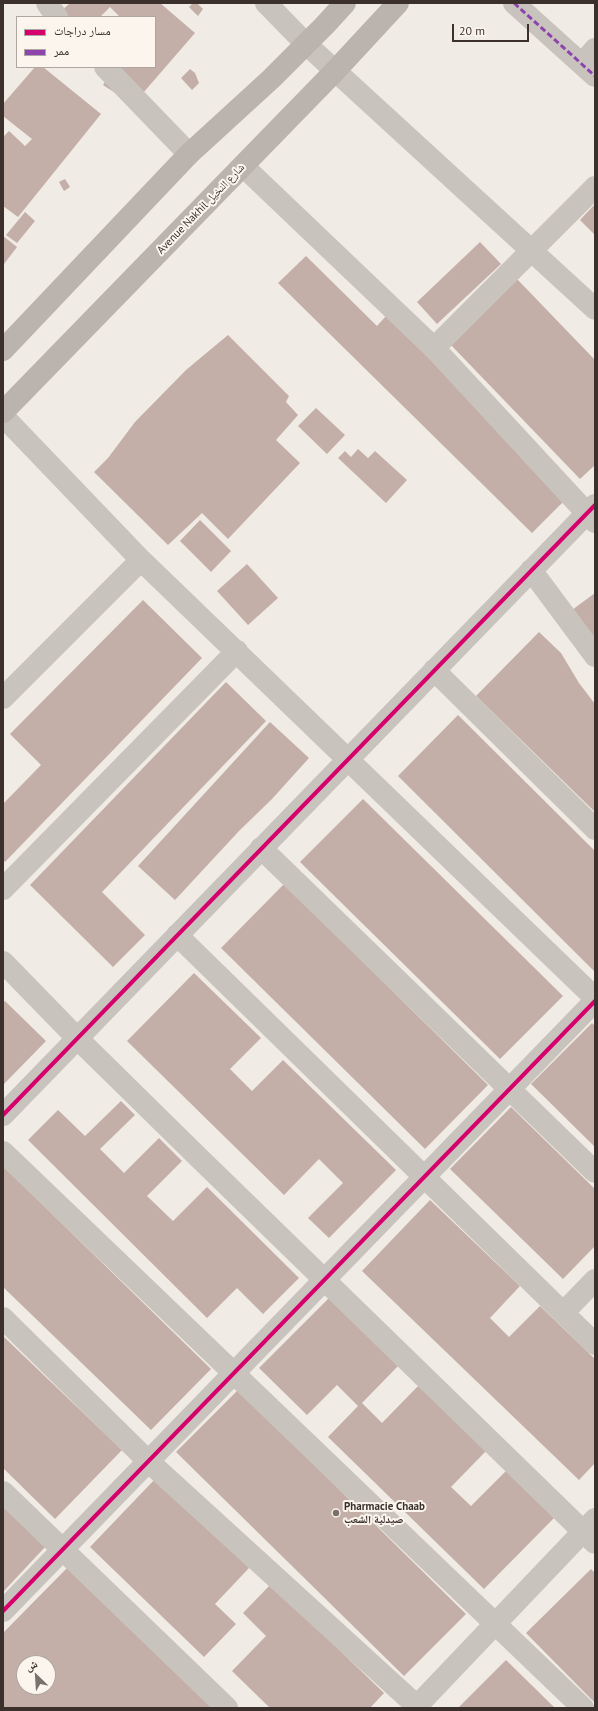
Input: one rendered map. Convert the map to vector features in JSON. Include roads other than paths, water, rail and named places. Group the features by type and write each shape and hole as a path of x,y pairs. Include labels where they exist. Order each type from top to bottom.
{"street":[{"path":"47,3 56,16"},
{"path":"266,3 335,71 595,309"},
{"path":"3,350 189,154 271,79 345,3"},
{"name":"Avenue Nakhil شارع النخيل","path":"3,412 335,71 398,3"},
{"path":"518,4 590,63"},
{"path":"106,68 189,154"},
{"path":"3,1115 531,570 592,513 434,348 243,166"},
{"path":"434,348 595,188"},
{"path":"3,416 141,560 595,998"},
{"path":"3,698 141,560"},
{"path":"531,570 595,656"},
{"path":"3,889 237,651"},
{"path":"434,670 595,829"},
{"path":"261,848 595,1172"},
{"path":"177,935 595,1344"},
{"path":"3,962 77,1038 325,1279 591,1531 496,1623 417,1707 148,1461 3,1318"},
{"path":"3,1611 595,1001"},
{"path":"3,1152 583,1708"},
{"path":"563,1313 595,1280"},
{"path":"3,1492 227,1708"}],"place":[{"name":"Pharmacie Chaab صيدلية الشعب","path":"336,1513"}]}
